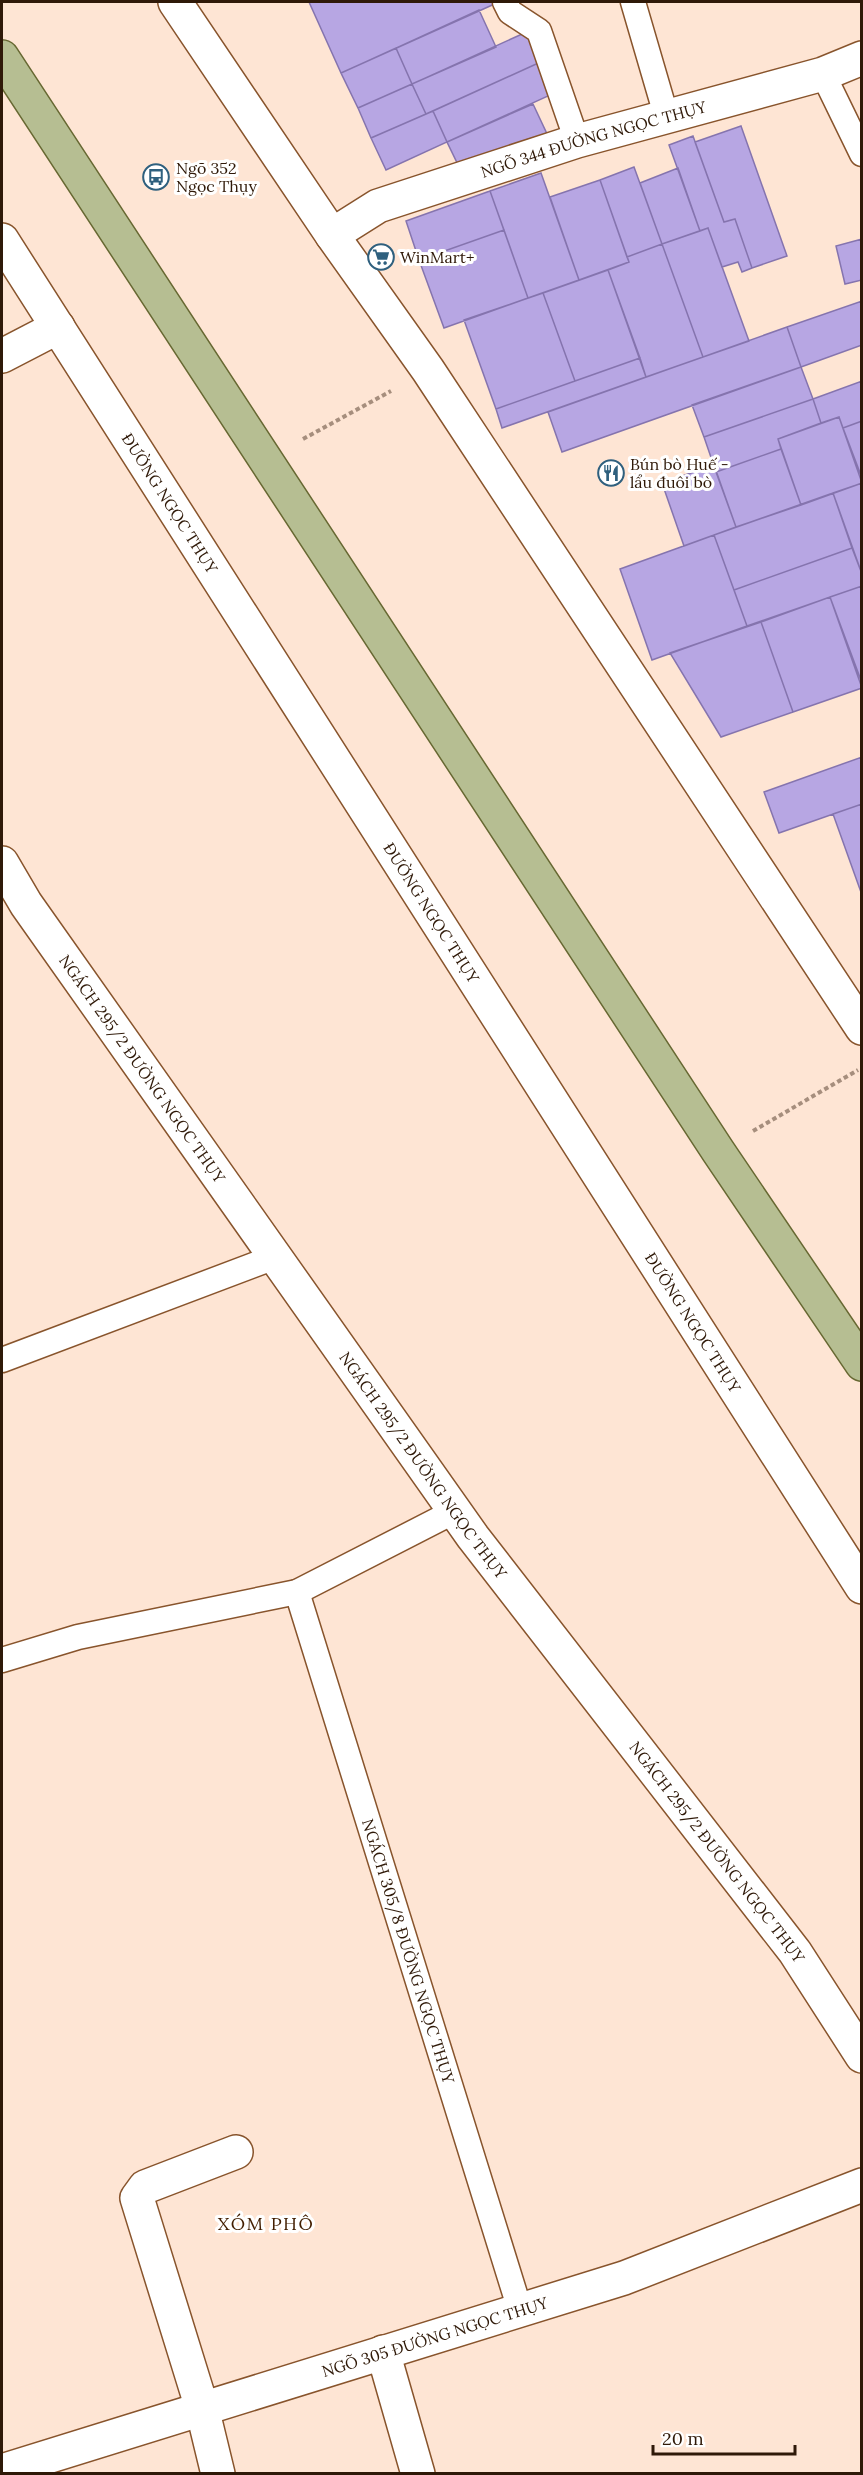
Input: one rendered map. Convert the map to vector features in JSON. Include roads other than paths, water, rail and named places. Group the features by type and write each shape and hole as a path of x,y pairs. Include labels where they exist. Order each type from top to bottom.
{"main road":[{"path":"2,57 718,1151 861,1364"}],"street":[{"path":"175,2 332,235 428,370 861,1028"},
{"name":"NGÕ 344 ĐƯỜNG NGỌC THỤY","path":"332,235 378,206 577,141 823,74 861,58"},
{"name":"ĐƯỜNG NGỌC THỤY","path":"2,240 861,1587"},
{"path":"2,356 58,327"},
{"name":"NGÁCH 295/2 ĐƯỜNG NGỌC THỤY","path":"2,863 33,914 480,1547 795,1952 861,2056"},
{"path":"218,2474 202,2408 137,2198 145,2187 236,2152"},
{"name":"NGÕ 305 ĐƯỜNG NGỌC THỤY","path":"3,2468 624,2278 861,2185"},
{"path":"383,2352 418,2474"}],"lane":[{"path":"505,2 510,12 539,31 577,141"},
{"path":"633,2 666,116"},
{"path":"823,74 861,154"},
{"path":"2,1360 275,1257"},
{"path":"2,1660 78,1637 297,1592 455,1511"},
{"name":"NGÁCH 305/8 ĐƯỜNG NGỌC THỤY","path":"297,1592 520,2310"}],"place":[{"name":"Ngõ 352 Ngọc Thụy","path":"156,177"},
{"name":"WinMart+","path":"381,257"},
{"name":"Bún bò Huế - lẩu đuôi bò","path":"611,473"}],"district":[{"name":"XÓM PHÔ","path":"266,2224"}]}
